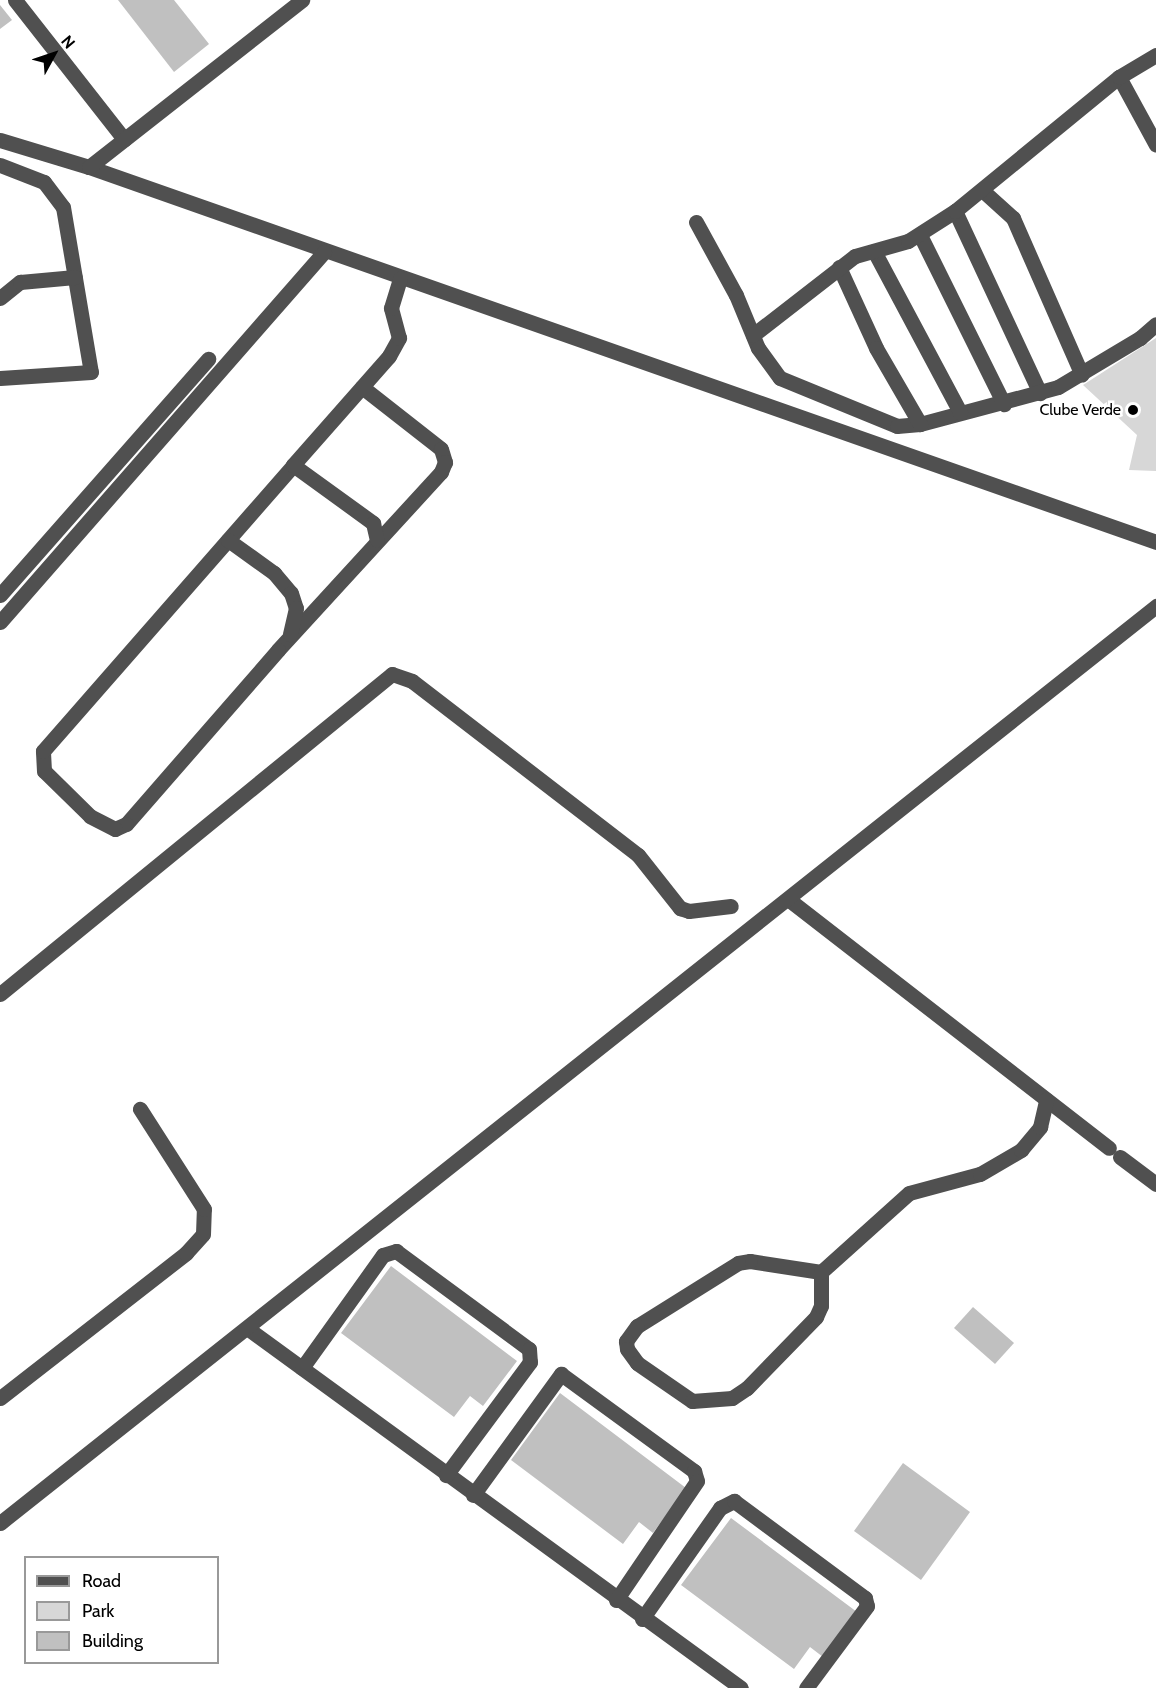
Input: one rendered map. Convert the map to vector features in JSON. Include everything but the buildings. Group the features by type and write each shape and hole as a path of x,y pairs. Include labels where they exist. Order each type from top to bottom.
{"street":[{"path":"16,0 124,139"},
{"path":"89,167 302,0"},
{"path":"753,335 855,256 920,235 955,211 1119,77 1156,55"},
{"path":"1119,77 1156,145"},
{"path":"0,140 89,167 324,252 1156,543"},
{"path":"0,165 31,175 54,193 68,227 91,372 0,378"},
{"path":"982,190 1013,218 1082,375"},
{"path":"955,211 1040,393"},
{"path":"696,222 768,364 790,386 882,422 920,424 1040,393 1082,375 1156,324"},
{"path":"920,235 1004,404"},
{"path":"874,251 960,412"},
{"path":"0,622 324,252"},
{"path":"839,267 876,348 920,424"},
{"path":"0,298 20,282 75,277"},
{"path":"362,387 441,449 445,462 441,472 290,636 126,824 115,829 90,816 44,771 44,751 362,387 399,338 391,308 400,278"},
{"path":"0,595 208,359"},
{"path":"293,465 373,523 377,540"},
{"path":"228,540 274,573 291,593 296,608 290,636"},
{"path":"0,1523 1156,606"},
{"path":"0,994 392,674 412,681 638,855 680,908 731,906"},
{"path":"788,899 1156,1184"},
{"path":"821,1272 750,1261 738,1263 637,1326 626,1341 627,1349 637,1362 692,1401 732,1398 747,1388 816,1317 821,1306 821,1272 909,1192 980,1174 1021,1150 1040,1127 1046,1100"},
{"path":"0,1398 186,1253 203,1234 204,1209 140,1109"},
{"path":"302,1368 383,1255 396,1251 529,1349 530,1362 447,1475"},
{"path":"247,1328 642,1619 741,1688"},
{"path":"473,1495 561,1374 694,1471 697,1481 616,1600"},
{"path":"642,1619 720,1508 734,1501 865,1598 867,1606 806,1688"}],"green space":[{"name":"Clube Verde","path":"1156,338 1156,471 1129,470 1137,435 1083,385"}],"place":[{"name":"Clube Verde","path":"1133,410"}]}
